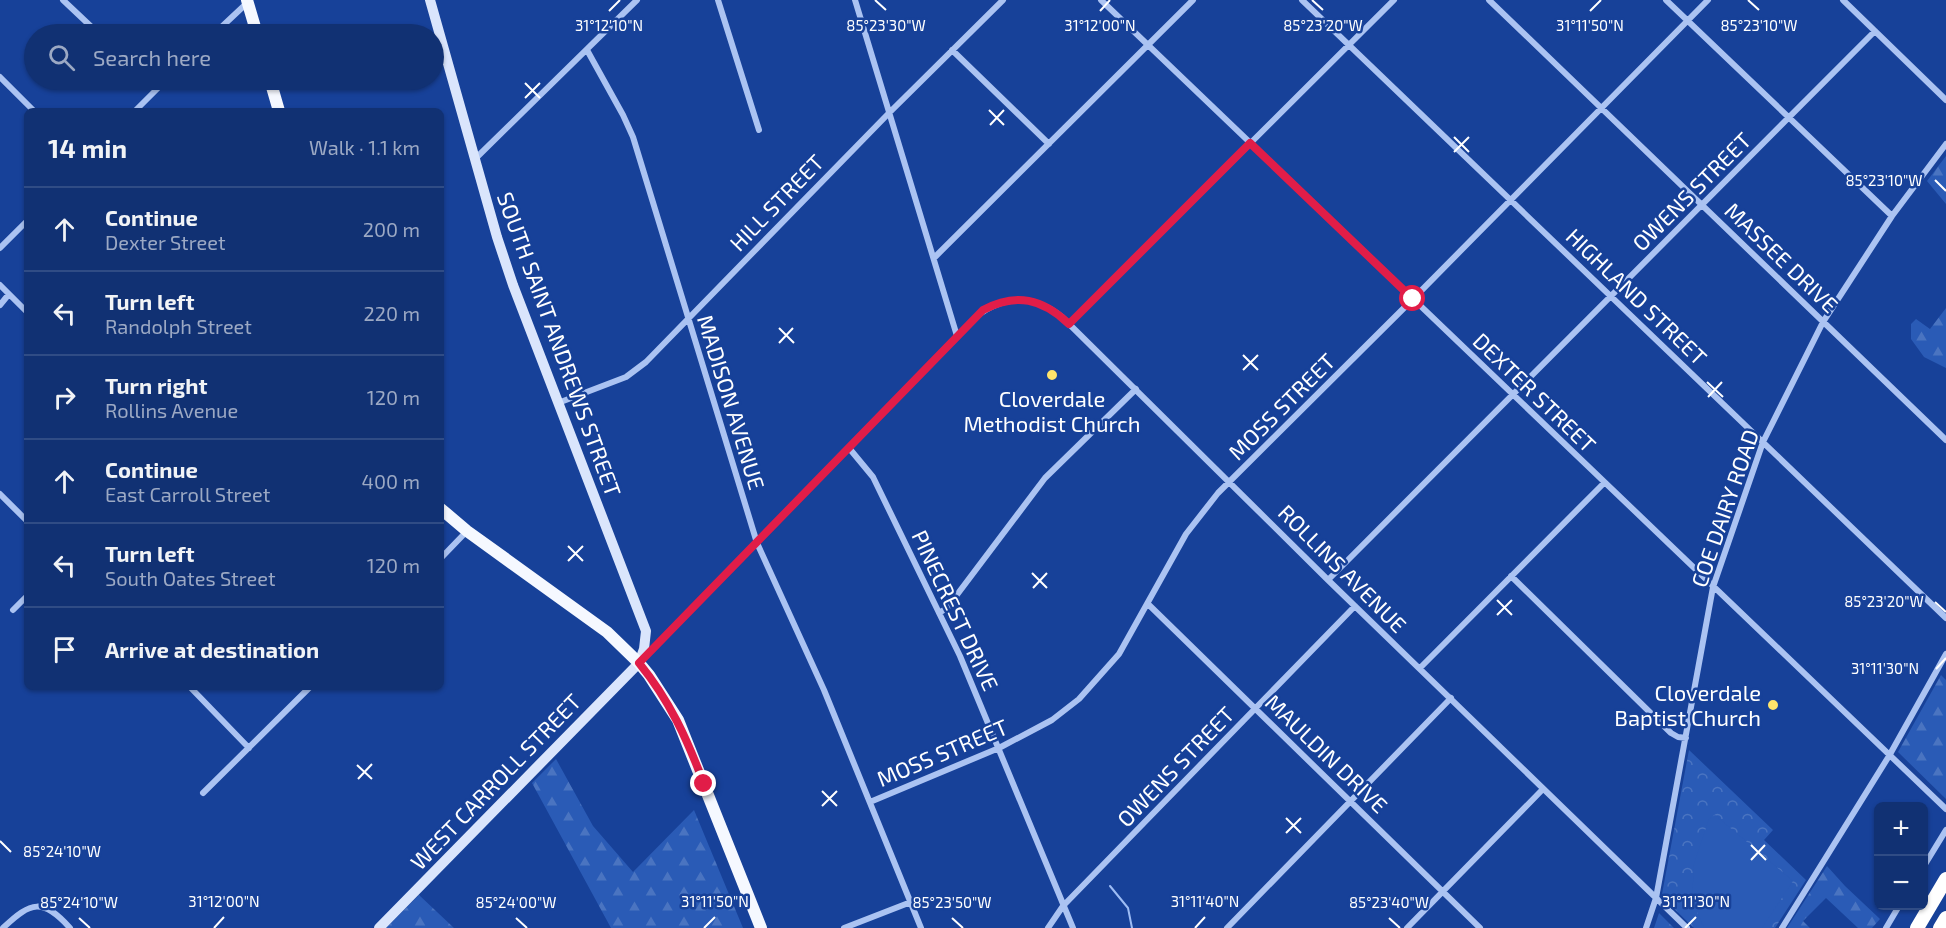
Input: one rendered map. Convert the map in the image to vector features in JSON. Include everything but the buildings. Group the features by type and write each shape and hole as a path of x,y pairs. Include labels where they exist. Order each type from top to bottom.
{"highway":[{"path":"1917,928 1946,879"},
{"path":"1940,928 1946,918"}],"main road":[{"path":"248,1 254,24"},
{"path":"273,90 278,108"},
{"path":"444,512 467,531 607,632 639,663 658,687 678,720 760,928"}],"street":[{"path":"63,0 88,24"},
{"name":"SOUTH SAINT ANDREWS STREET","path":"430,0 437,24"},
{"path":"475,159 637,0"},
{"path":"718,0 759,130"},
{"path":"855,0 957,336"},
{"name":"HILL STREET","path":"558,403 613,383 636,371 1003,0"},
{"name":"DEXTER STREET","path":"1101,0 1946,809"},
{"path":"934,258 1193,0"},
{"name":"HIGHLAND STREET","path":"1302,0 1946,618"},
{"path":"1069,324 1394,0"},
{"name":"MASSEE DRIVE","path":"1490,0 1946,440"},
{"path":"1666,0 1892,216"},
{"name":"MOSS STREET","path":"870,802 999,748 1052,720 1078,699 1119,654 1196,520 1218,493 1708,0"},
{"path":"1843,0 1946,100"},
{"path":"224,24 248,1"},
{"name":"OWENS STREET","path":"1328,580 1875,31"},
{"name":"SOUTH SAINT ANDREWS STREET","path":"444,49 513,285 645,631 644,649 639,663"},
{"name":"MADISON AVENUE","path":"587,50 633,136 757,543 804,643 921,928"},
{"path":"952,50 1049,144"},
{"path":"0,77 31,108"},
{"path":"138,108 155,90"},
{"name":"COE DAIRY ROAD","path":"1646,928 1656,898 1713,587 1763,442 1823,322 1892,216 1946,144"},
{"path":"0,248 24,225"},
{"path":"0,285 24,309"},
{"path":"0,304 9,294"},
{"name":"ROLLINS AVENUE","path":"639,663 983,310 998,303 1014,300 1031,301 1048,307 1069,324 1328,580 1687,928"},
{"path":"939,613 947,608 1045,478 1136,389"},
{"name":"PINECREST DRIVE","path":"849,448 873,477 960,656 1072,928"},
{"path":"1420,668 1604,483"},
{"path":"0,494 24,518"},
{"path":"444,555 467,531"},
{"path":"1511,576 1671,733 1686,738"},
{"path":"14,610 24,599"},
{"name":"MAULDIN DRIVE","path":"1148,604 1480,928"},
{"name":"OWENS STREET","path":"1048,928 1063,906 1355,606"},
{"path":"1782,928 1889,756 1946,654"},
{"name":"WEST CARROLL STREET","path":"379,928 639,663"},
{"path":"193,690 249,748"},
{"path":"203,793 307,690"},
{"path":"1227,928 1451,698"},
{"path":"1407,928 1543,789"},
{"path":"1928,858 1946,830"},
{"path":"843,928 911,902"},
{"path":"3,928 32,906 51,909 70,928"},
{"path":"1886,928 1897,910"}],"green space":[{"path":"1946,156 1946,204 1927,181"},
{"path":"1946,308 1946,368 1924,357 1911,339 1911,324 1916,319 1930,329"},
{"path":"1941,675 1946,680 1946,799 1898,752"},
{"path":"1689,750 1773,830 1764,840 1806,880 1775,928 1694,928 1664,899 1662,894"},
{"path":"556,759 593,826 633,872 694,810 743,928 611,928 532,783"},
{"path":"1715,815 1793,881 1762,928 1704,928 1692,900 1694,864 1709,819"},
{"path":"1827,866 1880,919 1872,928 1858,928 1826,898 1803,921 1810,928 1787,928"},
{"path":"419,895 454,928 386,928"},
{"path":"1659,913 1674,928 1654,928"}],"waterway":[{"path":"1110,886 1128,908 1132,928"}],"place":[{"name":"Cloverdale Methodist Church","path":"1052,375"},
{"name":"Cloverdale Baptist Church","path":"1773,705"}],"route":[{"path":"704,784 670,705 639,663 983,310 1006,301 1031,301 1055,311 1069,324 1250,143 1413,299"}]}
